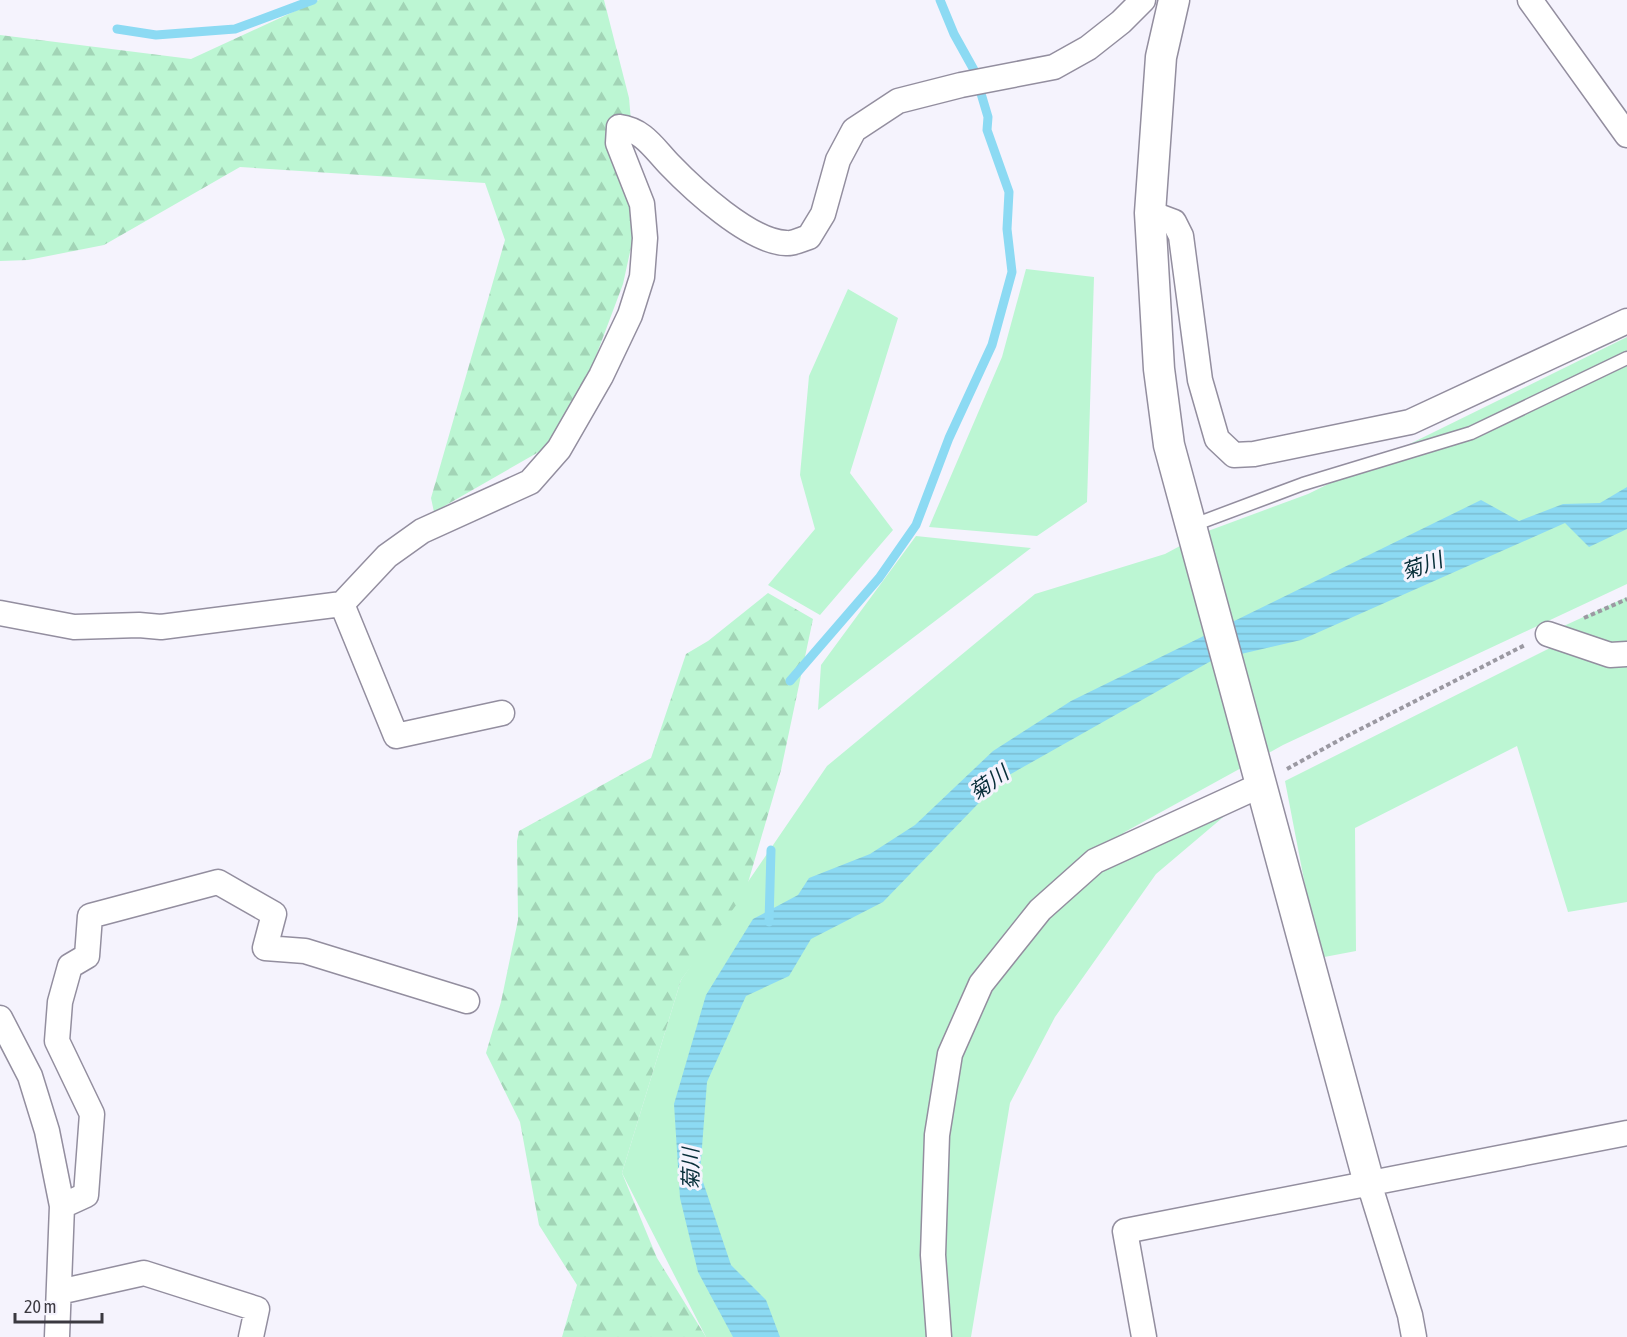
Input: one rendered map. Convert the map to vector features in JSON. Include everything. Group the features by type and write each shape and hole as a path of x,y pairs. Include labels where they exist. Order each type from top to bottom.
{"street":[{"path":"1530,0 1627,135"},
{"path":"0,612 74,627 139,625 161,627 342,604 387,556 422,531 530,482 559,449 601,376 630,315 642,277 645,238 642,204 618,143 619,127 635,129 688,183 728,218 762,235 787,243 809,237 823,214 838,160 854,130 898,101 961,85 1054,67 1088,48 1121,22 1159,2 1161,57 1150,213 1159,369 1169,445 1258,779 1320,996 1369,1183 1410,1315 1414,1337"},
{"path":"1150,213 1174,222 1181,236 1200,380 1217,439 1234,455 1254,454 1410,422 1627,321"},
{"path":"342,604 396,736 502,714"},
{"path":"1548,634 1610,655 1627,654"},
{"path":"939,1337 933,1255 937,1135 950,1054 981,984 1040,910 1095,861 1258,779"},
{"path":"62,1206 86,1195 92,1114 57,1041 60,1002 70,966 87,956 90,916 218,882 274,914 265,948 305,951 467,1001"},
{"path":"0,1018 30,1076 47,1131 62,1206 57,1337"},
{"path":"1144,1337 1125,1231 1627,1133"},
{"path":"59,1292 144,1273 257,1309 251,1337"}],"lane":[{"path":"1192,532 1304,484 1471,433 1627,358"}],"path":[{"path":"1258,779 1548,634 1627,599"}],"green space":[{"path":"319,0 604,0 629,98 639,211 623,284 593,364 551,445 434,512 431,498 505,240 485,183 240,167 104,245 28,260 0,261 0,35 191,59"},
{"path":"1026,269 1094,277 1087,502 1037,536 929,527 1002,357"},
{"path":"848,289 898,318 850,473 893,530 820,615 768,585 815,529 800,475 809,376"},
{"path":"1627,337 1627,584 1283,745 1123,833 1228,813 1156,874 1055,1017 1010,1103 971,1337 706,1337 622,1173 681,980 827,766 1035,594 1165,554 1208,531 1308,494"},
{"path":"916,536 1031,548 818,710 821,665"},
{"path":"768,593 813,619 781,770 745,893 681,980 622,1173 657,1258 706,1337 562,1337 577,1285 539,1225 520,1122 486,1053 501,1002 518,920 517,841 519,831 651,758 686,654 708,641"},
{"path":"1627,597 1627,648 1555,630"},
{"path":"1558,644 1627,662 1627,902 1568,912 1517,746 1355,828 1356,951 1319,958 1285,781"}],"water":[{"name":"菊川","path":"1627,487 1627,529 1589,547 1565,523 1301,640 1211,661 1002,779 883,902 811,939 789,976 746,996 707,1082 700,1173 731,1265 766,1300 780,1337 733,1337 698,1272 680,1198 674,1104 706,995 753,919 798,895 809,878 870,854 915,825 993,751 1071,701 1481,500 1519,521 1563,504 1600,503"}],"waterway":[{"path":"117,29 156,35 235,29 313,0"},
{"path":"790,681 879,578 916,525 949,438 992,345 1012,272 1007,229 1009,192 987,130 988,117 974,70 954,34 940,0"},
{"path":"769,922 771,850"}]}
